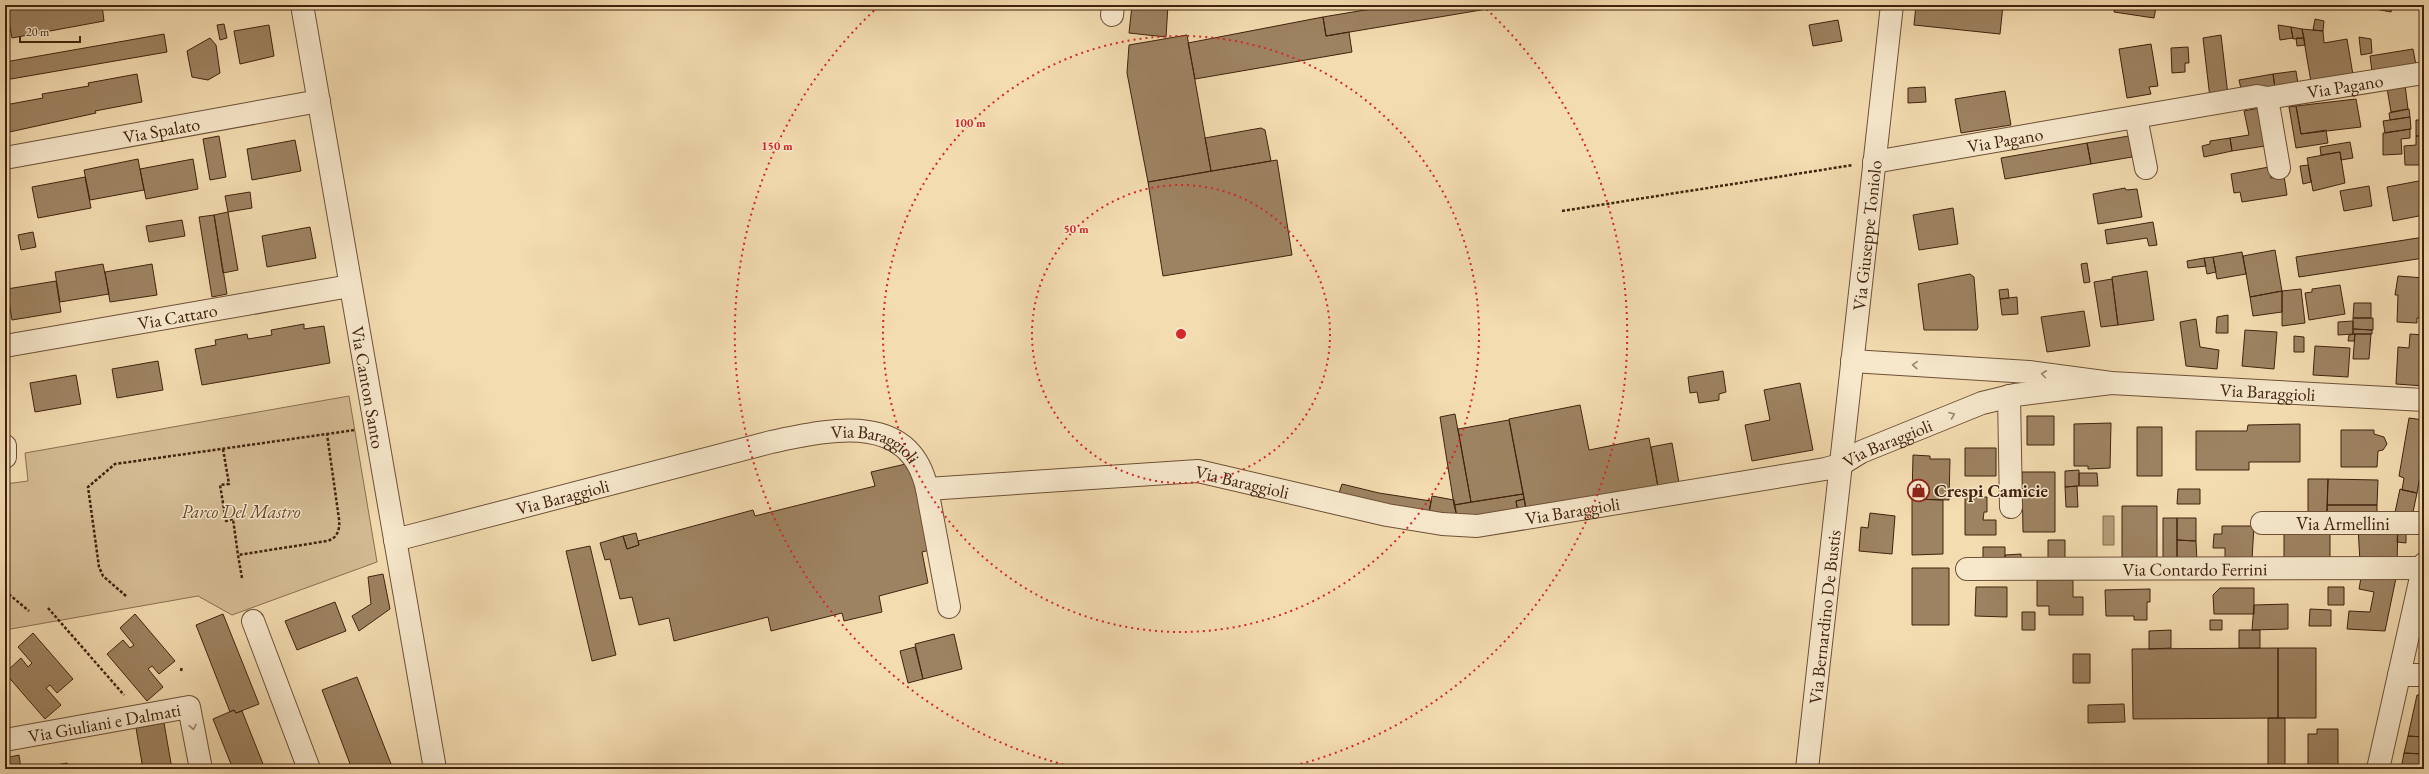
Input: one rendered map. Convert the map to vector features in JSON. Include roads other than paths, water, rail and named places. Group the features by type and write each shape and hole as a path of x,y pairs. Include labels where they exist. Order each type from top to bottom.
{"street":[{"name":"Via Canton Santo","path":"302,5 435,769"},
{"name":"Via Giuseppe Toniolo","path":"1840,465 1892,5"},
{"name":"Via Pagano","path":"1874,162 2103,124 2136,116 2257,96 2267,98 2424,73"},
{"path":"2267,98 2279,168"},
{"name":"Via Spalato","path":"5,158 319,101"},
{"path":"2136,116 2146,168"},
{"name":"Via Cattaro","path":"5,346 350,286"},
{"name":"Via Baraggioli","path":"1852,361 2029,372 2111,383 2424,400"},
{"name":"Via Baraggioli","path":"395,540 771,442 834,430 870,432 899,443 914,456 920,465 927,489 1198,471 1404,518 1448,525 1477,526 1825,469 1840,465 1861,452 1969,408 2009,396 2111,383"},
{"path":"2009,396 2011,507"},
{"name":"Via Bernardino De Bustis","path":"1807,769 1840,465"},
{"path":"927,489 949,607"},
{"name":"Via Armellini","path":"2262,523 2424,522"},
{"name":"Via Contardo Ferrini","path":"1967,568 2424,566 2378,769"},
{"path":"253,621 309,769"},
{"path":"2399,675 2424,675"},
{"name":"Via Giuliani e Dalmati","path":"5,740 189,708 200,769"}],"place":[{"name":"Crespi Camicie","path":"1919,490"}],"park label":[{"name":"Parco Del Mastro","path":"241,511"}]}
